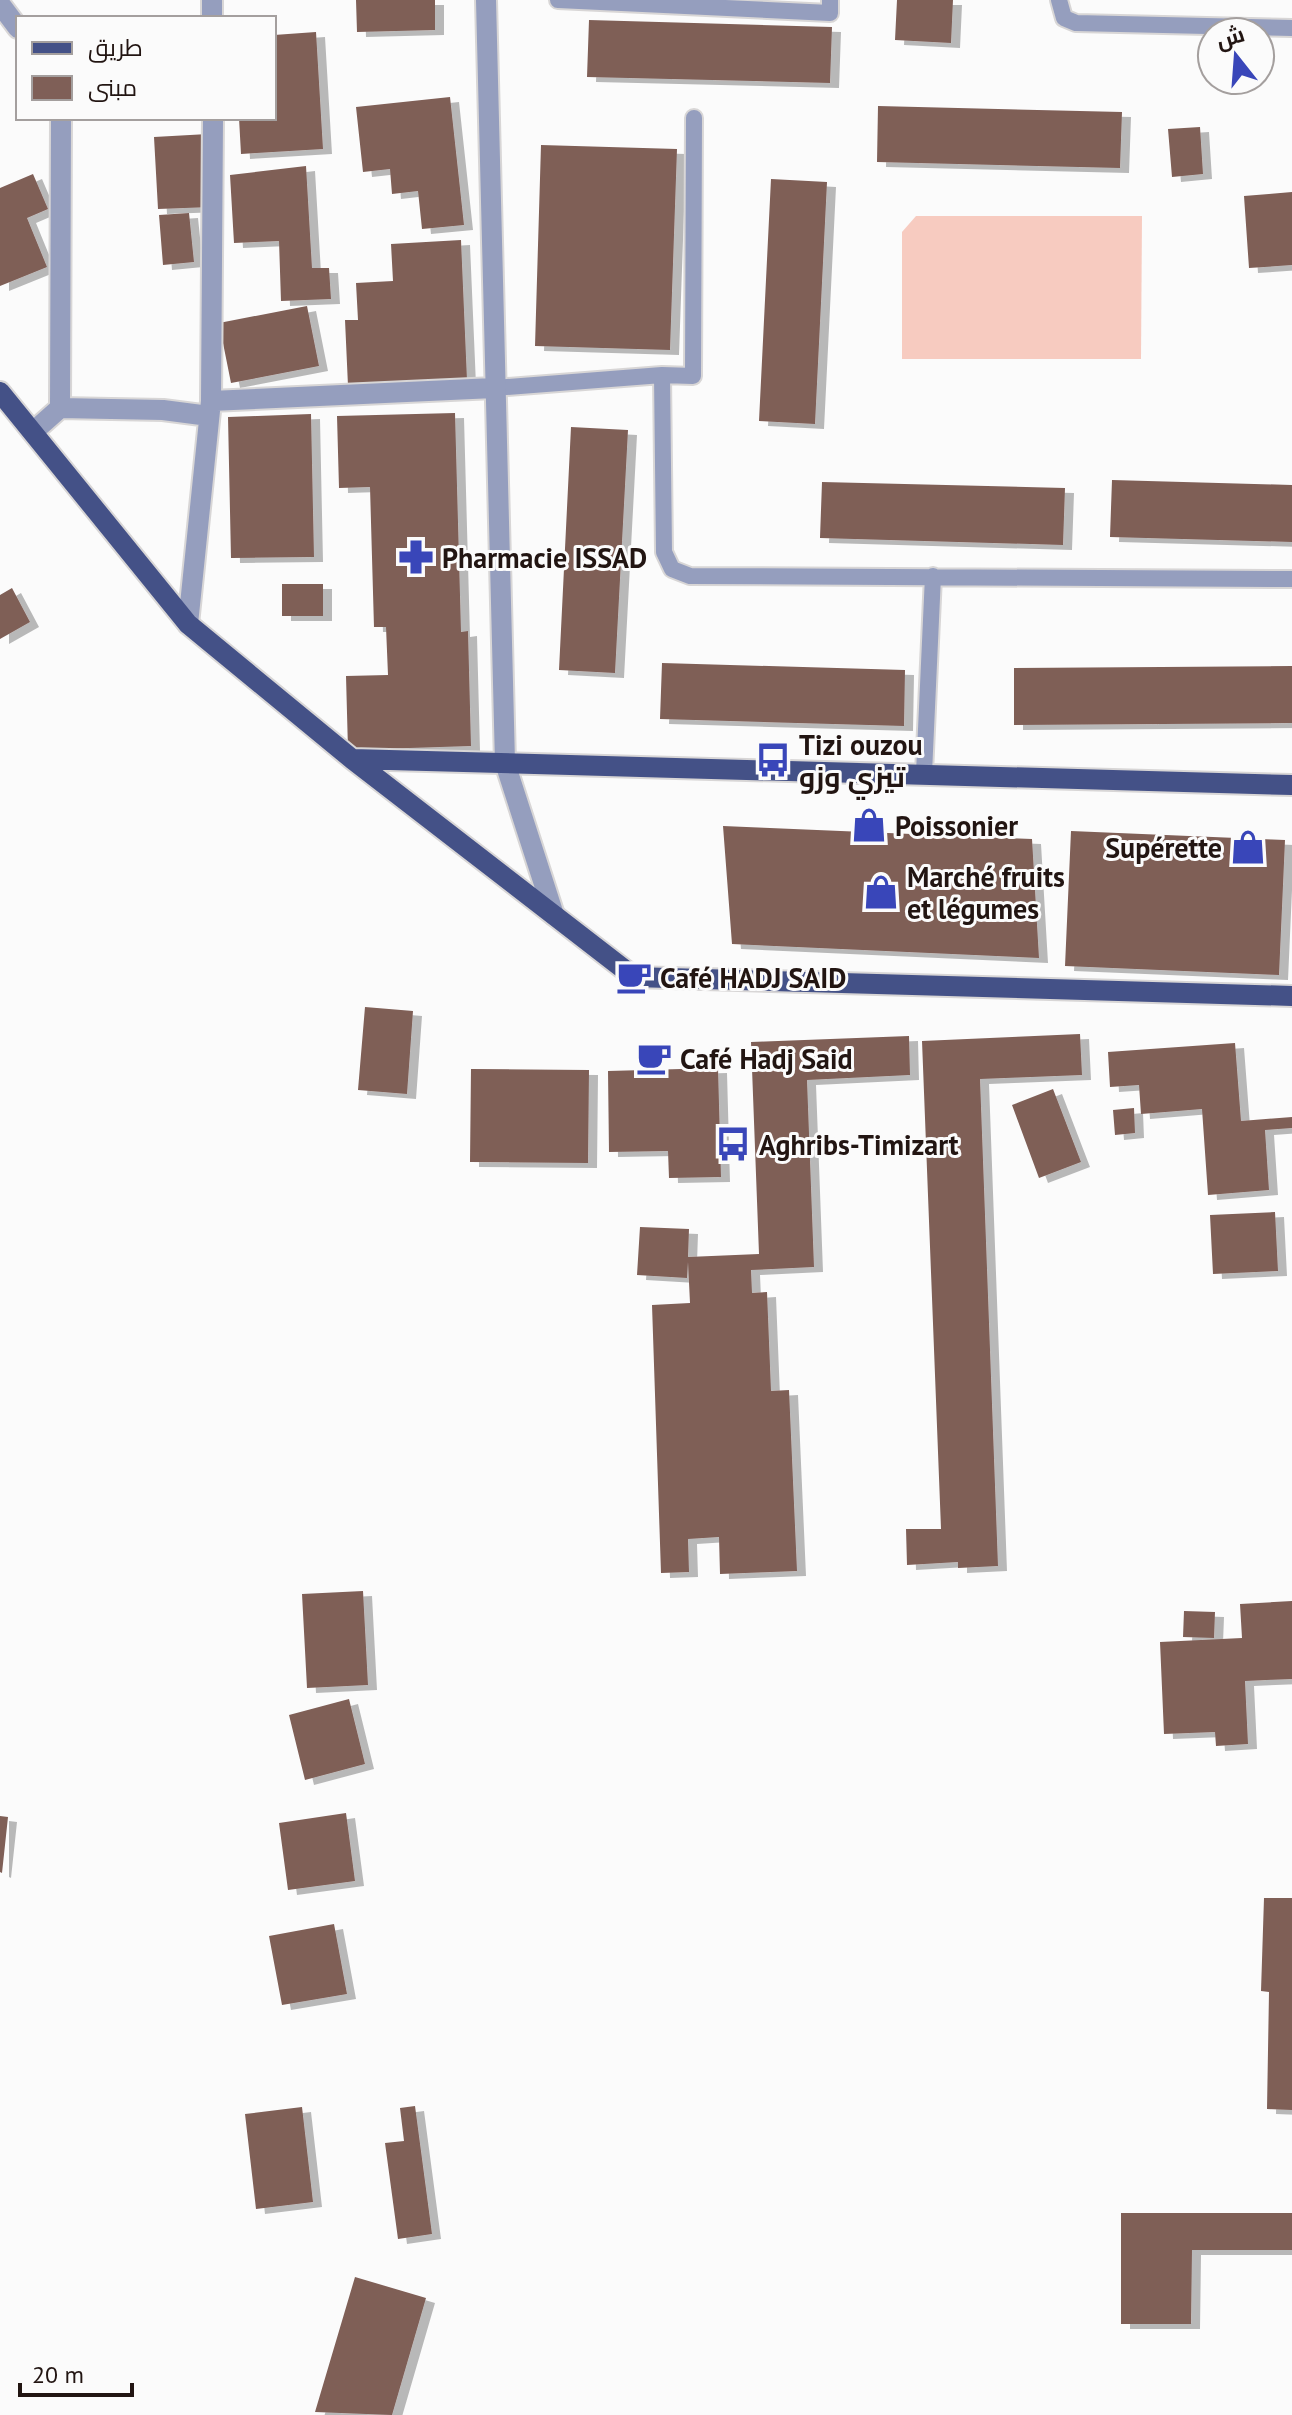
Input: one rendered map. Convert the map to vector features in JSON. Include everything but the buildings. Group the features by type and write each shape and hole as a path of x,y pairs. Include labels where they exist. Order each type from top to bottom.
{"main road":[{"path":"0,392 188,624 352,759 634,977 1292,996"},
{"path":"352,759 1292,785"}],"street":[{"path":"486,0 505,763 554,915"},
{"path":"0,4 16,25"},
{"path":"60,408 61,120"},
{"path":"188,624 210,409 213,120"},
{"path":"33,432 60,408 210,409 494,388"}],"lane":[{"path":"558,0 830,13 830,0"},
{"path":"1059,0 1064,18 1076,23 1292,28"},
{"path":"494,388 662,375 693,376 694,118"},
{"path":"662,375 664,552 672,569 690,576 1292,579"},
{"path":"924,773 933,576"}],"shaded area":[{"path":"916,216 1142,216 1141,359 902,359 902,232"}],"place":[{"name":"Pharmacie ISSAD","path":"416,557"},
{"name":"Tizi ouzou تيزي وزو","path":"773,760"},
{"name":"Poissonier","path":"869,825"},
{"name":"Supérette","path":"1248,847"},
{"name":"Marché fruits et légumes","path":"881,892"},
{"name":"Café HADJ SAID","path":"634,977"},
{"name":"Café Hadj Said","path":"654,1058"},
{"name":"Aghribs-Timizart","path":"733,1144"}]}
